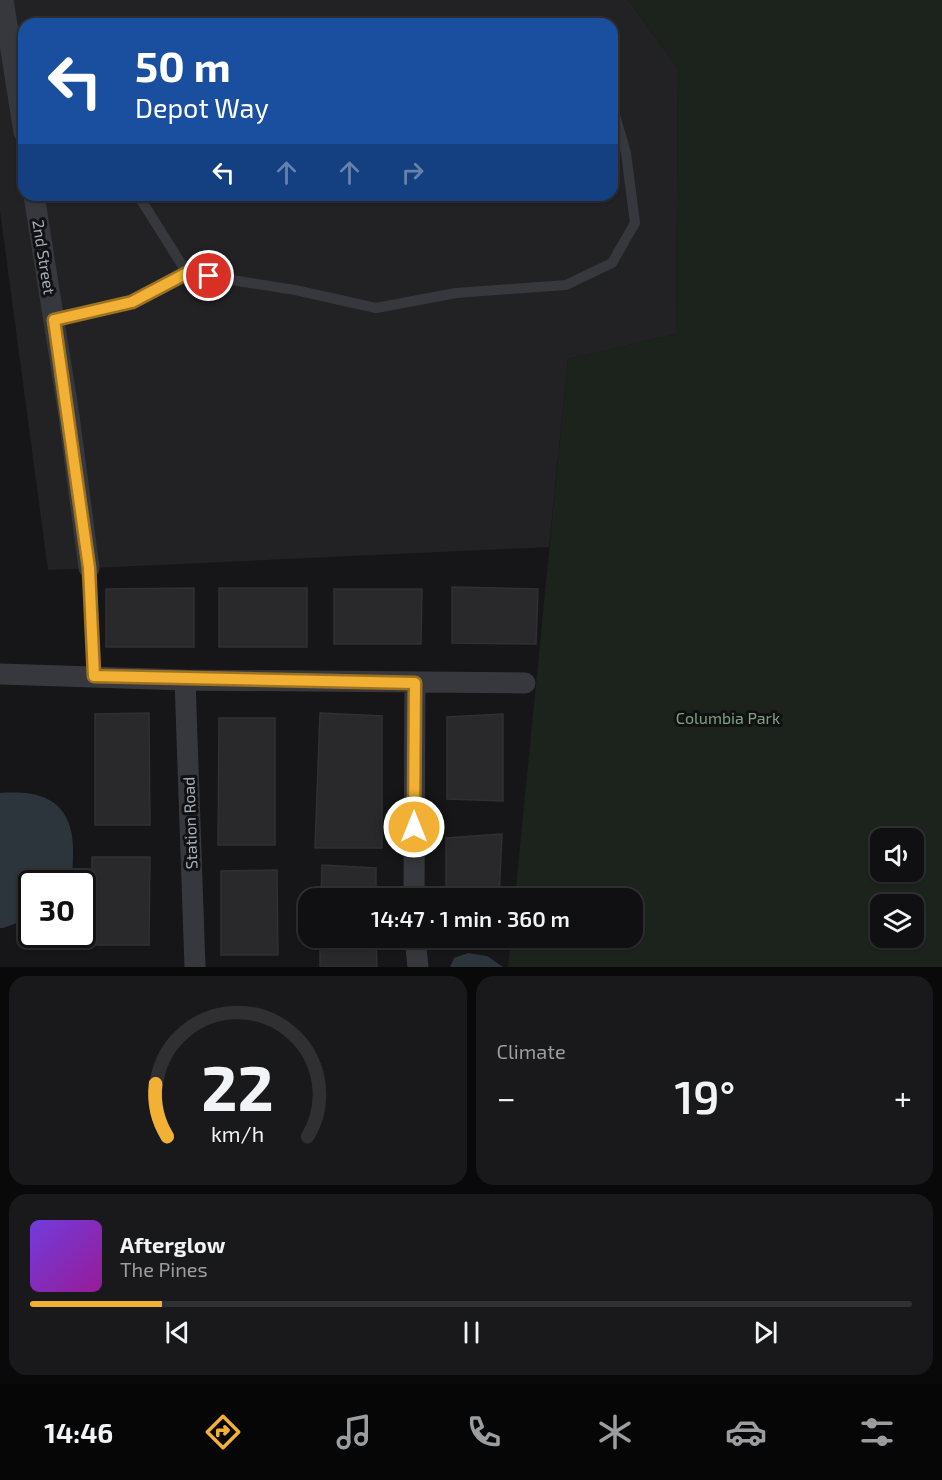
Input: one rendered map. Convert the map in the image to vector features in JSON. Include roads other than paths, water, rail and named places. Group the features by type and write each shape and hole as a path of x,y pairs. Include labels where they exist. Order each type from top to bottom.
{"street":[{"path":"3,0 18,94"},
{"name":"2nd Street","path":"35,201 89,568"},
{"path":"0,674 185,680 525,683"},
{"name":"Station Road","path":"185,680 195,967"},
{"path":"414,888 415,683"},
{"path":"416,948 418,967"}],"lane":[{"path":"54,320 132,302 187,273 295,290 376,308 456,293 566,285 612,263 636,223 626,153 618,126"},
{"path":"142,201 187,273"},
{"path":"89,568 94,676"}],"park label":[{"name":"Columbia Park","path":"728,718"}]}
